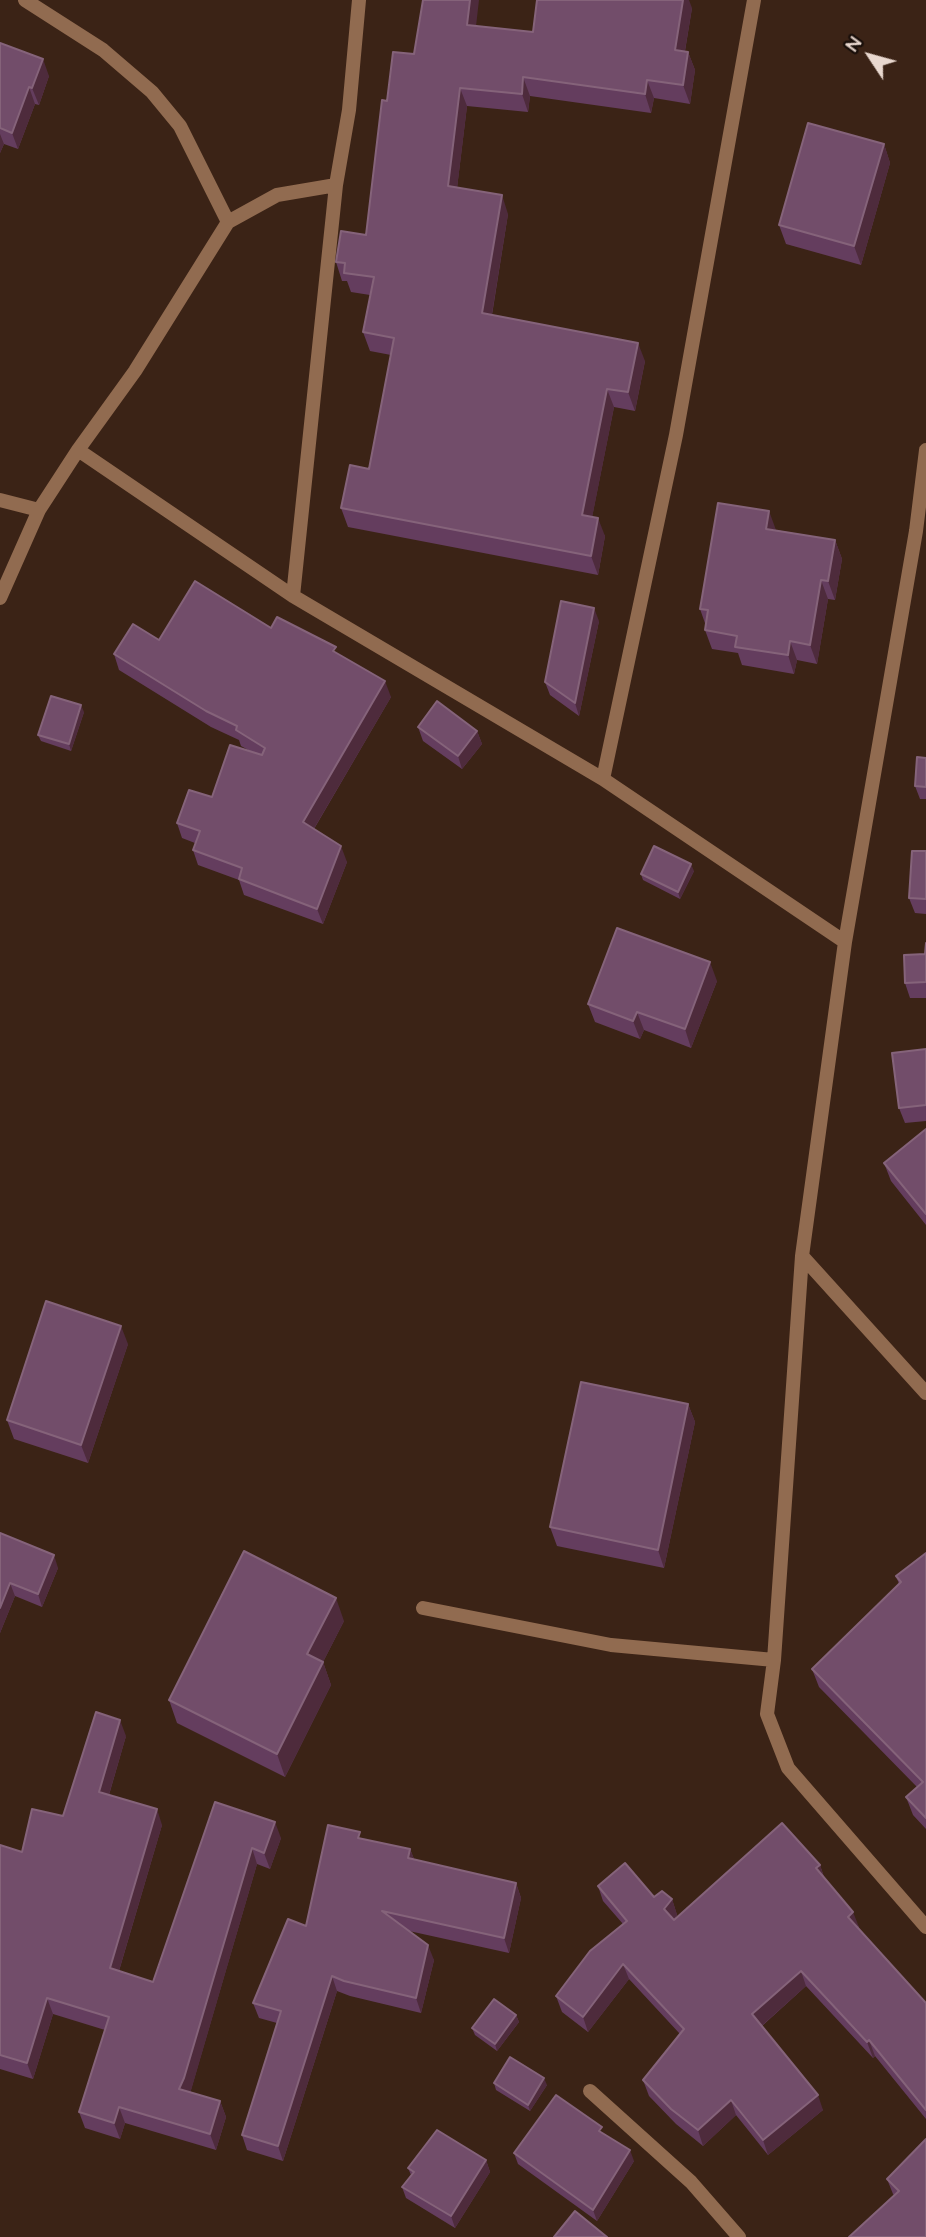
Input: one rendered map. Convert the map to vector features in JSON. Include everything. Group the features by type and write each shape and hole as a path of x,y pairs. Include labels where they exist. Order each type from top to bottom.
{"street":[{"path":"25,0 103,51 152,92 180,126 228,222"},
{"path":"293,596 336,185 349,110 359,0"},
{"path":"603,779 676,435 754,0"},
{"path":"0,598 39,510 135,371 228,222 277,195 336,185"},
{"path":"78,450 293,596 603,779 845,942"},
{"path":"926,450 916,531 845,942 802,1256 774,1660 767,1714 789,1768 926,1927"},
{"path":"0,500 39,510"},
{"path":"802,1256 926,1393"},
{"path":"423,1608 611,1645 774,1660"},
{"path":"590,2091 691,2182 739,2237"}],"building":[{"path":"423,0 470,0 467,25 533,32 537,0 683,0 675,50 688,52 683,85 647,80 645,94 523,77 522,94 460,88 448,186 502,195 482,313 638,343 628,392 607,389 582,515 598,518 591,556 341,508 350,465 369,469 394,338 363,332 374,277 344,273 345,263 336,262 341,231 366,235 382,100 387,101 393,52 414,54"},
{"path":"0,43 43,59 12,133 0,128"},
{"path":"808,123 884,144 854,246 779,225"},
{"path":"718,503 769,511 766,529 835,540 828,581 821,580 810,645 790,641 788,655 735,647 737,636 705,630 708,610 700,609"},
{"path":"195,581 271,628 277,617 336,647 333,651 385,681 303,822 341,846 317,909 239,879 242,868 193,850 200,831 177,823 189,790 212,797 230,745 262,755 265,748 236,730 237,726 206,711 114,654 133,624 159,640"},
{"path":"561,601 594,608 575,703 545,682"},
{"path":"51,696 81,705 69,744 38,735"},
{"path":"437,701 477,731 458,756 418,727"},
{"path":"917,757 926,758 926,787 915,786"},
{"path":"654,846 691,864 678,892 641,874"},
{"path":"912,851 926,851 926,899 909,898"},
{"path":"617,928 710,962 685,1029 637,1012 633,1021 588,1004"},
{"path":"926,943 926,982 905,983 904,955 925,954"},
{"path":"926,1049 926,1105 899,1108 892,1053"},
{"path":"926,1129 926,1214 884,1163"},
{"path":"46,1301 121,1326 81,1445 7,1420"},
{"path":"581,1382 688,1404 658,1550 550,1527"},
{"path":"0,1533 54,1555 38,1594 10,1583 0,1608"},
{"path":"244,1551 336,1598 307,1654 323,1662 277,1754 169,1700"},
{"path":"926,1553 926,1818 906,1797 923,1782 812,1669 901,1582 896,1576"},
{"path":"96,1712 120,1720 99,1792 157,1809 110,1968 153,1982 215,1802 275,1822 264,1853 252,1848 179,2089 220,2101 210,2134 119,2107 114,2123 79,2112 109,2017 47,1998 27,2063 0,2055 0,1845 22,1852 32,1809 63,1816"},
{"path":"782,1823 820,1865 816,1868 853,1912 848,1917 926,2003 926,2110 869,2040 867,2042 801,1971 752,2014 818,2095 763,2140 731,2100 698,2130 671,2109 643,2080 684,2029 623,1964 583,2017 556,1996 590,1951 627,1921 598,1886 625,1863 654,1897 662,1891 672,1899 664,1909 674,1920"},
{"path":"328,1825 360,1832 358,1838 410,1849 408,1858 516,1883 504,1938 382,1911 428,1945 416,1998 332,1976 278,2146 242,2135 281,2011 253,2003 288,1919 306,1926"},
{"path":"494,1999 516,2015 495,2044 472,2028"},
{"path":"510,2057 544,2078 528,2105 494,2083"},
{"path":"556,2095 602,2127 599,2131 630,2150 593,2210 514,2153"},
{"path":"437,2130 486,2160 451,2216 402,2187 414,2172 408,2168"},
{"path":"926,2139 926,2237 849,2237 899,2191 887,2179"},
{"path":"575,2211 607,2237 554,2237"}]}
